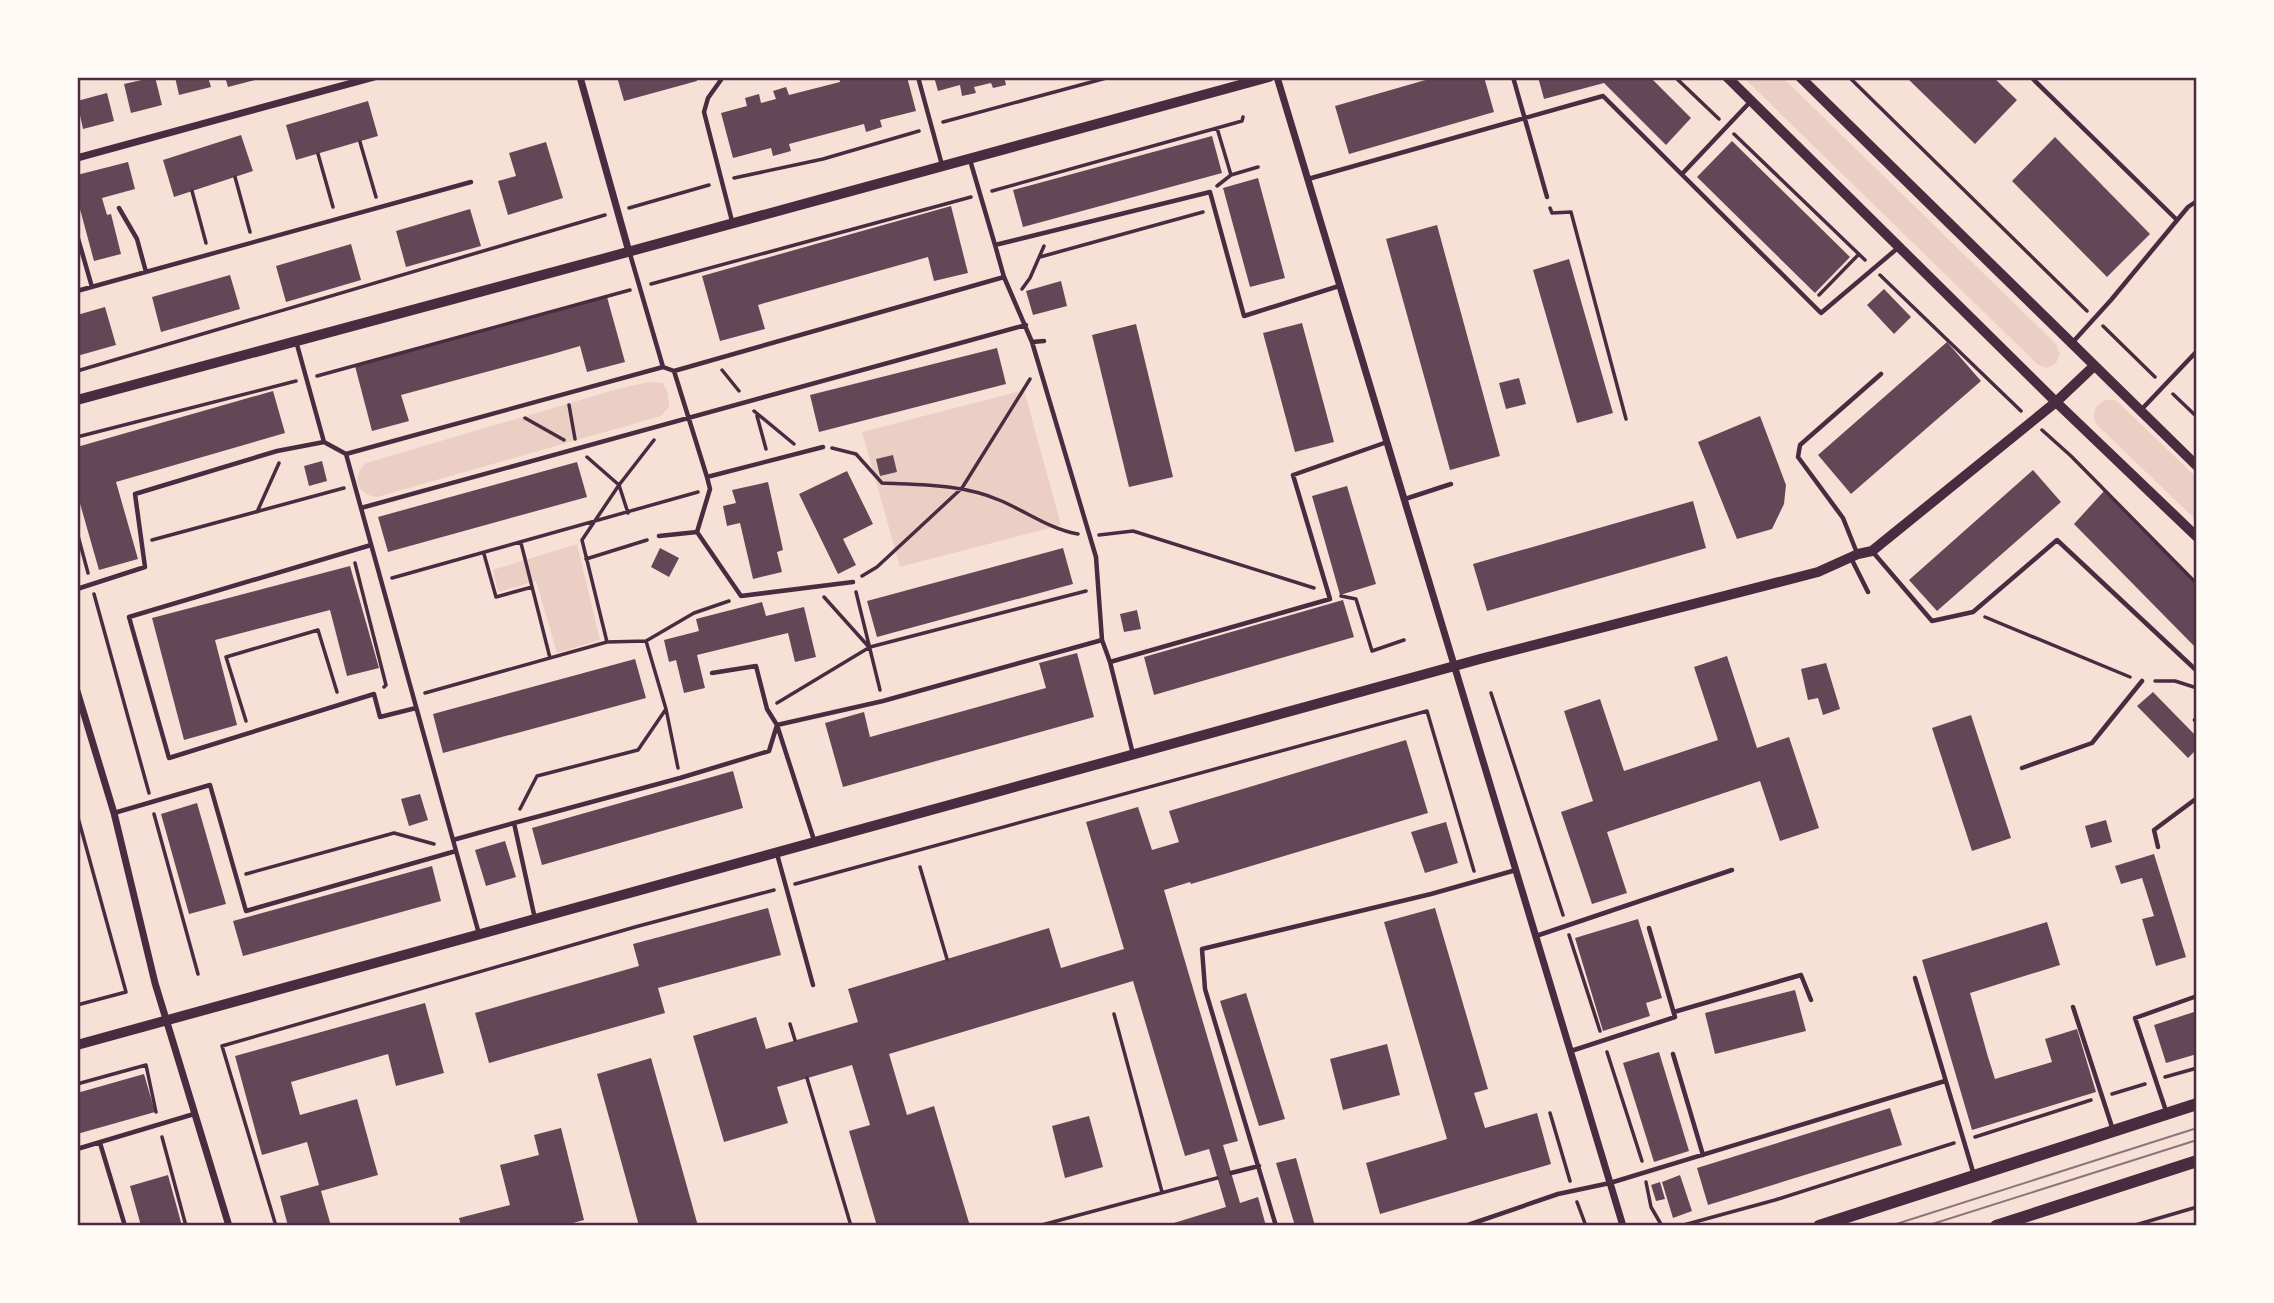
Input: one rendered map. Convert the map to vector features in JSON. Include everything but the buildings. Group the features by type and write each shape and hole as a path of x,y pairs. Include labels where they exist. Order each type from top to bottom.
{"main road":[{"path":"1819,1226 2197,1104"},
{"path":"1996,1226 2197,1161"}],"street":[{"path":"77,158 374,77"},
{"path":"580,77 629,252"},
{"path":"77,400 970,159 1241,80 1269,77"},
{"path":"1277,77 1623,1226"},
{"path":"1727,77 2056,402 2197,537"},
{"path":"1800,77 2197,466"},
{"path":"77,1045 1455,667 1818,572 1854,555 1872,551 2056,402 2094,366"},
{"path":"77,691 114,813 155,983 229,1226"}],"lane":[{"path":"723,77 708,98 704,112 733,223"},
{"path":"918,77 942,166"},
{"path":"1513,77 1547,197"},
{"path":"2031,77 2177,220"},
{"path":"1308,179 1603,96 1821,313 1899,247"},
{"path":"1682,174 1751,100"},
{"path":"970,159 1004,277 1032,342 1096,557 1102,640 1133,755"},
{"path":"77,291 471,182"},
{"path":"995,245 1210,192 1244,316 1340,286"},
{"path":"2071,344 2188,207 2197,201"},
{"path":"119,208 137,239 146,272"},
{"path":"77,235 92,287"},
{"path":"629,252 663,367"},
{"path":"77,589 145,567 135,495 277,451 324,442 346,454 663,367 674,371 1004,277"},
{"path":"361,508 1026,325"},
{"path":"296,341 324,442"},
{"path":"1032,342 1044,341"},
{"path":"2140,410 2197,351"},
{"path":"674,371 710,489 697,532"},
{"path":"1868,592 1843,517 1798,457 1800,444 1881,374"},
{"path":"1110,662 1330,599 1293,475 1387,442"},
{"path":"707,477 824,447"},
{"path":"346,454 479,934"},
{"path":"1404,499 1451,484"},
{"path":"659,536 697,532"},
{"path":"697,532 741,596 853,582"},
{"path":"1872,551 1932,621 1973,612 2057,540 2197,671"},
{"path":"371,545 129,617 169,758 374,694 380,717 416,708"},
{"path":"777,725 883,701 1102,640"},
{"path":"712,673 756,666 767,709 777,725 814,842"},
{"path":"2022,768 2092,743 2142,681"},
{"path":"453,840 769,751 777,725"},
{"path":"114,813 210,785 246,911 456,851"},
{"path":"2158,847 2154,830 2197,798"},
{"path":"514,823 535,920"},
{"path":"777,853 813,985"},
{"path":"1276,1226 1205,989 1202,949 1516,870"},
{"path":"1536,936 1732,870"},
{"path":"1571,1051 1675,1017 1649,928"},
{"path":"1674,1012 1801,975 1811,1000"},
{"path":"1915,978 1974,1176"},
{"path":"2167,1114 2135,1018 2197,996"},
{"path":"2073,1007 2113,1131"},
{"path":"1673,1054 1703,1155"},
{"path":"1465,1226 1573,1190 1610,1183 1945,1081"},
{"path":"77,1149 195,1114"},
{"path":"100,1143 125,1226"},
{"path":"1231,1173 1259,1166"}],"path":[{"path":"77,372 722,181 837,155 904,137 955,118 1110,77"},
{"path":"1675,77 2031,421 2071,456 2197,583"},
{"path":"1849,77 2197,417"},
{"path":"77,437 307,379 1217,128 1242,121 1243,117"},
{"path":"1217,128 1231,175"},
{"path":"360,142 379,207"},
{"path":"318,154 337,219"},
{"path":"1210,192 1231,175 1258,167"},
{"path":"235,177 253,242"},
{"path":"191,191 209,254"},
{"path":"1547,197 1552,213 1571,212 1626,419"},
{"path":"1040,257 1215,209"},
{"path":"1014,298 1030,278 1051,231"},
{"path":"1811,303 1859,254"},
{"path":"883,701 853,582 877,567 962,488 1039,366"},
{"path":"567,394 577,448"},
{"path":"510,409 577,448 619,485 628,513"},
{"path":"757,414 769,460"},
{"path":"607,642 582,540 619,485 668,422"},
{"path":"824,447 856,454 882,483 962,488 998,499 1061,531 1089,536 1133,531 1328,592 1356,598 1373,651 1404,640"},
{"path":"257,512 279,464 277,451"},
{"path":"143,542 355,485"},
{"path":"381,581 710,489"},
{"path":"77,532 198,974"},
{"path":"586,559 659,536"},
{"path":"521,543 550,658"},
{"path":"352,551 386,685 374,694"},
{"path":"484,553 496,597 532,587"},
{"path":"815,586 870,647"},
{"path":"767,709 870,647 1098,588"},
{"path":"413,696 607,642 646,641 694,613 741,596"},
{"path":"1973,612 2053,647 2142,681 2175,681 2197,688"},
{"path":"249,733 226,657 318,630 341,704"},
{"path":"646,641 666,709 680,778"},
{"path":"1491,693 1641,1155 1651,1207 1662,1226"},
{"path":"514,823 537,776 638,750 666,709"},
{"path":"276,1226 222,1046 635,927 1427,711 1477,881"},
{"path":"77,814 126,992 77,1005"},
{"path":"236,877 394,833 456,851"},
{"path":"920,867 947,959"},
{"path":"1114,1014 1162,1192"},
{"path":"790,1024 795,1040"},
{"path":"77,1084 146,1065 186,1226"},
{"path":"1680,1226 1776,1200 2197,1068"},
{"path":"807,1078 851,1226"},
{"path":"1550,1113 1586,1226"},
{"path":"1038,1226 1217,1178"},
{"path":"2132,1226 2197,1207"}],"shaded area":[{"path":"1743,77 1782,77 2056,344 2060,354 2056,363 2047,368 2037,364"},
{"path":"648,382 663,383 668,393 669,407 661,416 377,497 364,493 358,484 358,474 366,463"},
{"path":"1024,390 1061,525 900,567 862,432"},
{"path":"2106,400 2115,400 2120,404 2197,478 2197,521 2096,424 2095,409"},
{"path":"577,544 600,640 557,653 536,581 498,592 493,570"}],"tram line":[{"path":"1890,1226 2197,1128"},
{"path":"1926,1226 2197,1140"}]}
